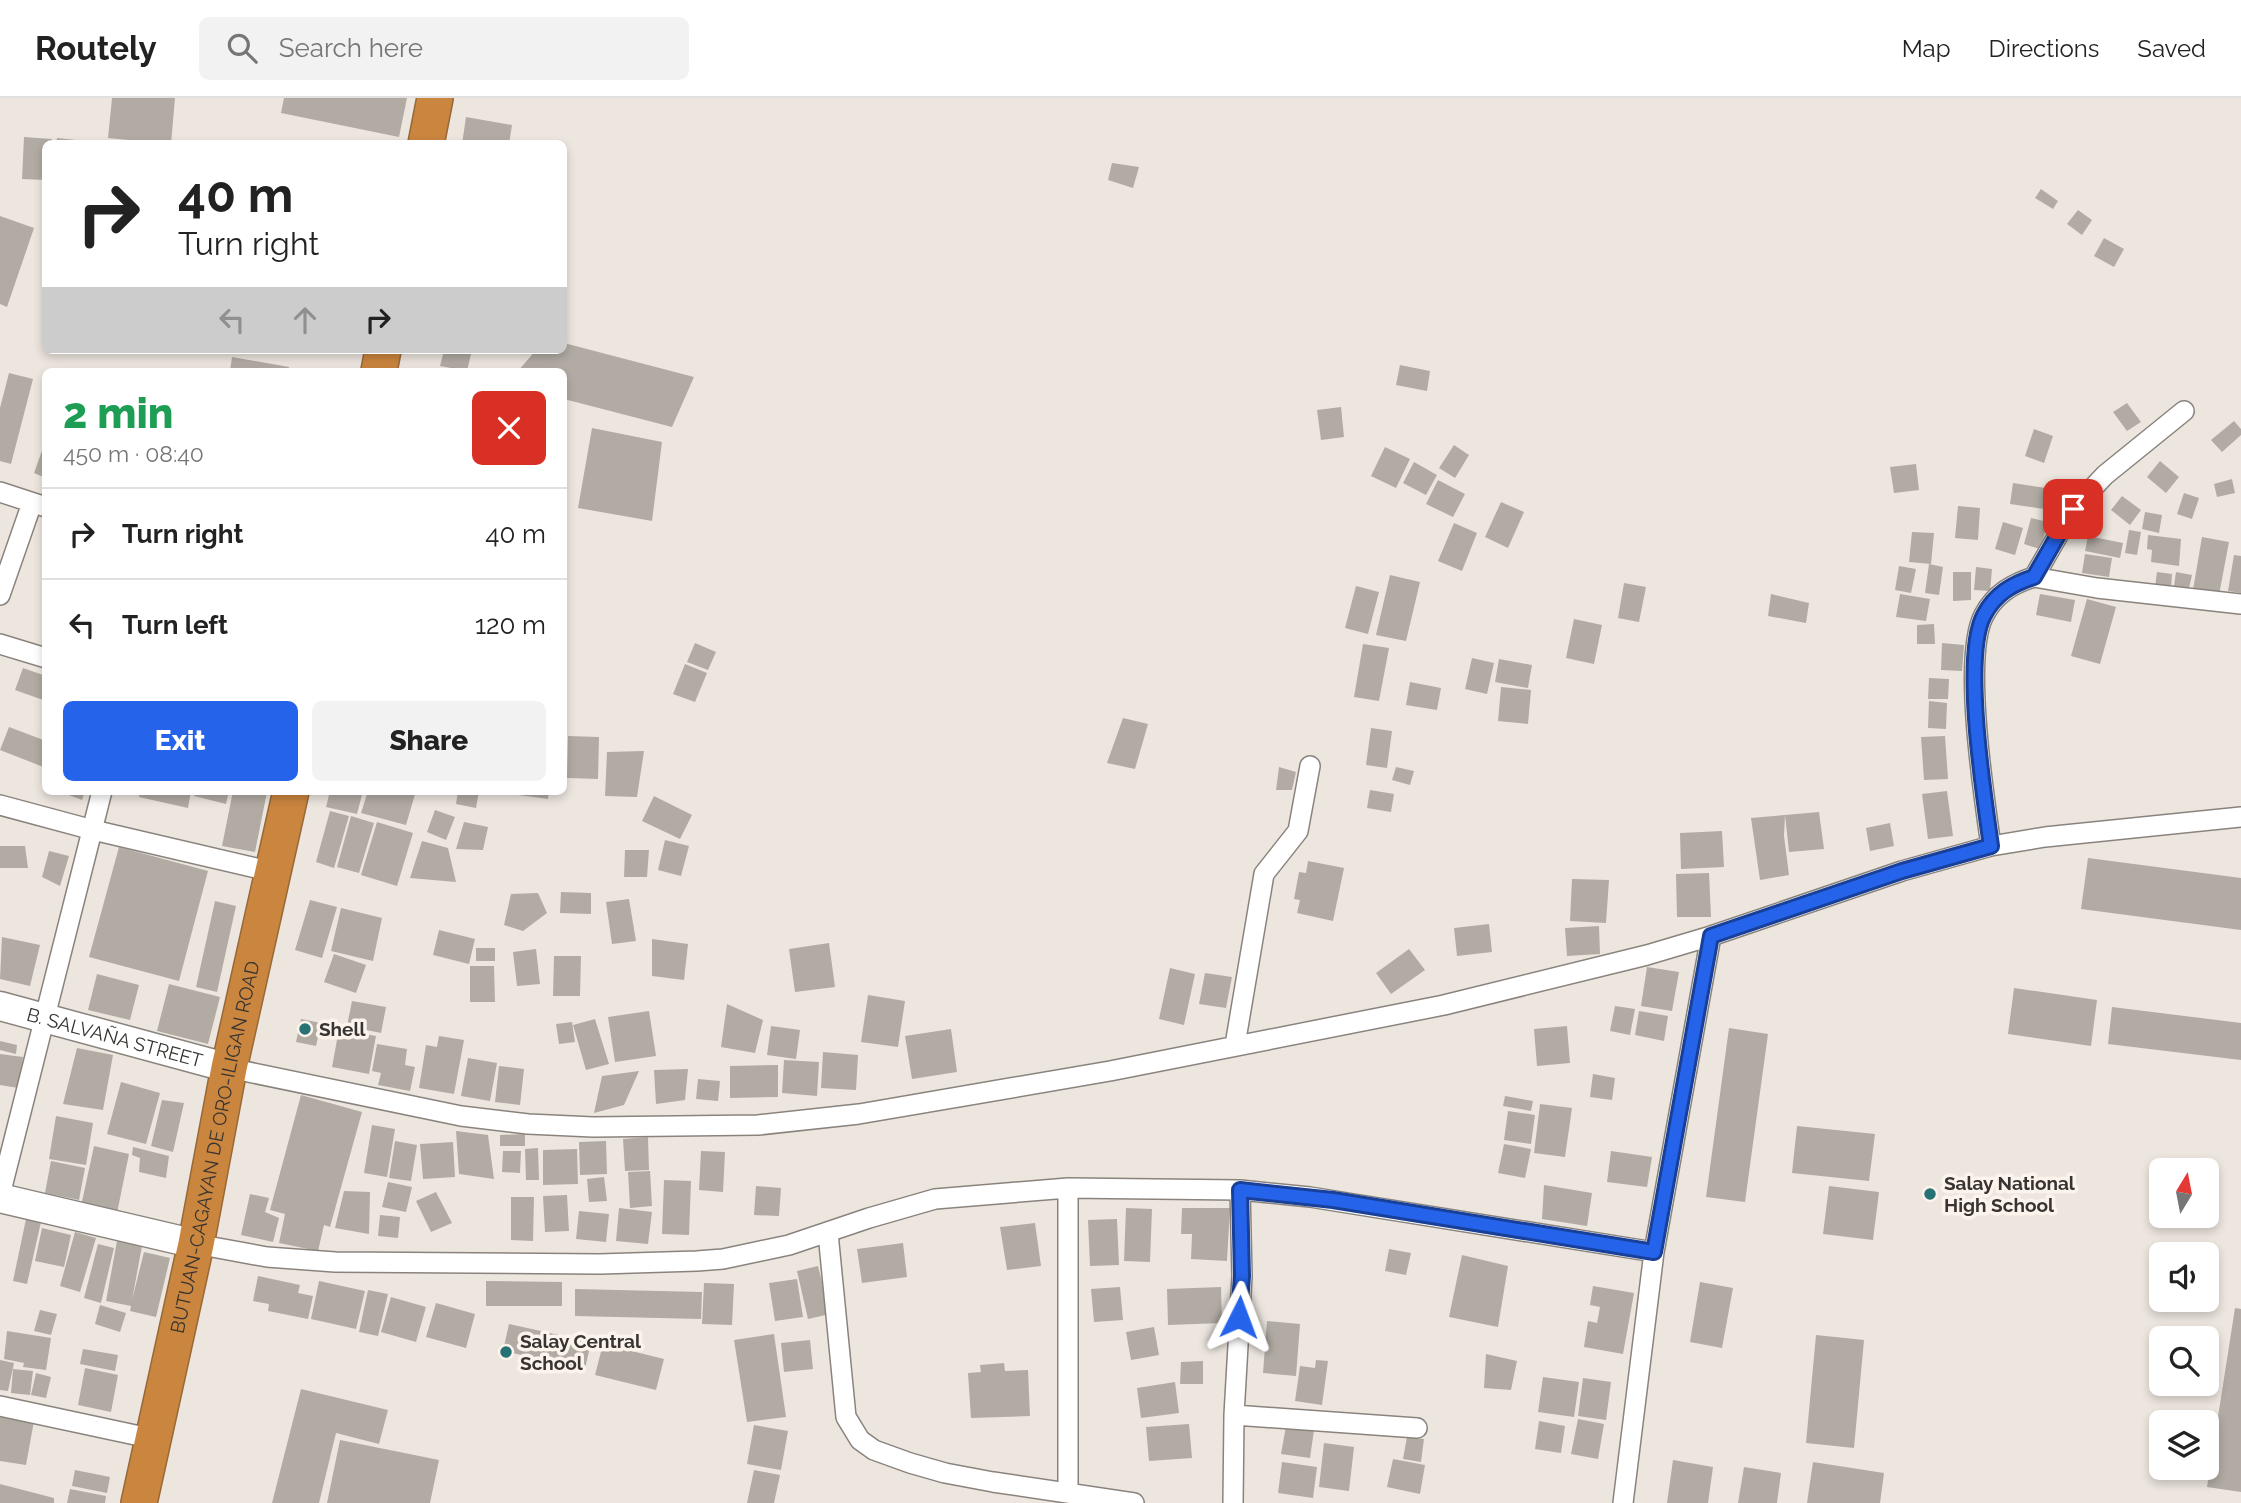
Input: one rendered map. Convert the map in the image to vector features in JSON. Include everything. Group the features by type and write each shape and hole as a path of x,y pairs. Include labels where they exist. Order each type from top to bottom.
{"highway":[{"path":"427,140 435,98"},
{"name":"BUTUAN-CAGAYAN DE ORO-ILIGAN ROAD","path":"139,1503 196,1244 229,1068 290,795"}],"street":[{"path":"2034,577 2073,509 2105,475 2184,411"},
{"path":"0,492 39,505 0,595"},
{"path":"1991,846 1976,711 1975,647 1984,615 2000,594 2014,584 2034,577 2097,588 2241,604"},
{"path":"0,644 42,657"},
{"path":"1235,1045 1264,874 1298,831 1310,766"},
{"path":"101,795 0,1197 196,1244 267,1257 335,1262 600,1264 723,1259 789,1245 934,1199 1068,1188 1240,1190 1322,1199 1654,1252"},
{"path":"0,805 93,830 273,872"},
{"path":"229,1068 449,1114 528,1124 593,1127 758,1125 873,1112 1110,1072 1444,1005 1647,955 1902,871 1991,846 2045,837 2241,817"},
{"path":"1623,1503 1654,1252 1711,936"},
{"name":"B. SALVAÑA STREET","path":"0,1006 229,1068"},
{"path":"1068,1188 1068,1492"},
{"path":"1233,1503 1234,1415 1242,1276 1240,1190"},
{"path":"828,1233 846,1417 860,1440 874,1450 945,1473 1134,1503"},
{"path":"0,1406 154,1439"},
{"path":"1234,1415 1417,1427"}],"building":[{"path":"112,98 175,98 171,140 108,138"},
{"path":"284,98 407,98 399,137 281,113"},
{"path":"466,117 512,125 510,140 463,140"},
{"path":"24,137 52,139 42,140 42,180 22,179"},
{"path":"1112,163 1139,167 1133,188 1108,180"},
{"path":"2041,189 2058,201 2053,209 2035,198"},
{"path":"2078,210 2092,220 2082,235 2067,224"},
{"path":"0,216 34,228 7,307 0,304"},
{"path":"2104,238 2124,249 2114,267 2094,256"},
{"path":"567,344 694,377 672,427 567,400 567,368 521,368 533,354 567,354"},
{"path":"443,354 471,354 468,368 440,366"},
{"path":"232,357 289,367 289,368 230,368"},
{"path":"1400,365 1430,371 1427,391 1396,385"},
{"path":"9,373 33,379 11,464 0,461 0,408"},
{"path":"2127,403 2141,422 2127,431 2113,412"},
{"path":"1341,407 1344,437 1321,440 1317,410"},
{"path":"2234,421 2241,429 2241,435 2222,452 2211,440"},
{"path":"592,428 662,442 652,521 578,508"},
{"path":"2034,429 2053,436 2044,463 2025,456"},
{"path":"1454,445 1469,455 1455,478 1439,468"},
{"path":"1385,447 1410,459 1396,488 1371,476"},
{"path":"42,450 42,476 34,473"},
{"path":"2160,461 2179,477 2166,493 2147,477"},
{"path":"1414,462 1437,475 1426,495 1403,483"},
{"path":"1916,464 1919,490 1894,493 1890,467"},
{"path":"2057,479 2072,483 2066,511 2050,508"},
{"path":"2232,479 2235,493 2217,497 2214,484"},
{"path":"1438,480 1465,494 1453,517 1426,504"},
{"path":"2013,483 2046,488 2044,509 2010,504"},
{"path":"2184,493 2199,498 2192,519 2177,514"},
{"path":"2122,496 2141,510 2130,525 2111,510"},
{"path":"1501,502 1524,512 1508,548 1485,537"},
{"path":"1958,506 1980,508 1978,540 1955,538"},
{"path":"2145,512 2162,515 2159,533 2142,529"},
{"path":"2031,518 2048,522 2040,549 2024,544"},
{"path":"2003,522 2023,528 2015,555 1995,549"},
{"path":"1454,523 1477,533 1462,571 1438,561"},
{"path":"2129,530 2141,532 2137,555 2125,553"},
{"path":"1912,532 1934,533 1931,564 1909,562"},
{"path":"2148,535 2181,539 2179,566 2151,562 2152,550 2147,549"},
{"path":"2088,536 2123,543 2120,558 2085,551"},
{"path":"2202,537 2229,542 2219,595 2193,590"},
{"path":"2085,554 2112,558 2109,577 2082,573"},
{"path":"2234,555 2241,556 2241,593 2228,591"},
{"path":"1929,564 1943,567 1939,595 1925,593"},
{"path":"1899,566 1916,569 1911,593 1895,590"},
{"path":"1976,567 1992,569 1990,591 1974,590"},
{"path":"1953,572 1971,572 1971,600 1953,601"},
{"path":"2157,572 2172,574 2171,589 2155,587"},
{"path":"2176,572 2192,575 2189,588 2174,586"},
{"path":"1390,575 1420,582 1406,641 1376,635"},
{"path":"1624,583 1646,587 1639,622 1618,618"},
{"path":"1356,586 1379,592 1368,634 1345,628"},
{"path":"1771,594 1809,603 1806,623 1768,616"},
{"path":"1900,594 1930,599 1926,621 1896,617"},
{"path":"2040,594 2075,600 2071,622 2036,615"},
{"path":"2087,599 2116,607 2100,664 2071,656"},
{"path":"1574,619 1602,625 1594,664 1566,658"},
{"path":"1934,624 1935,644 1917,644 1917,625"},
{"path":"695,643 716,652 708,670 687,662"},
{"path":"1942,643 1964,645 1962,671 1941,670"},
{"path":"1363,644 1389,648 1379,701 1354,697"},
{"path":"1472,658 1494,663 1487,694 1465,689"},
{"path":"1499,659 1532,665 1528,688 1495,682"},
{"path":"685,664 707,673 695,702 673,694"},
{"path":"23,668 42,675 42,700 15,690"},
{"path":"1929,678 1949,679 1948,699 1928,699"},
{"path":"1410,682 1441,688 1437,710 1406,705"},
{"path":"1501,687 1531,690 1528,724 1498,721"},
{"path":"1929,701 1947,703 1946,729 1928,728"},
{"path":"1123,718 1148,724 1135,769 1107,763"},
{"path":"9,727 42,739 42,766 0,750"},
{"path":"1371,728 1392,731 1387,768 1366,765"},
{"path":"568,736 599,737 598,779 567,778"},
{"path":"1945,736 1948,779 1924,780 1921,737"},
{"path":"644,751 637,797 605,796 607,752"},
{"path":"1279,767 1296,772 1292,790 1276,790"},
{"path":"1396,767 1414,771 1410,785 1392,780"},
{"path":"1370,790 1394,794 1391,812 1367,808"},
{"path":"1947,791 1953,836 1928,839 1922,794"},
{"path":"69,795 84,795 82,800"},
{"path":"139,795 190,795 188,808"},
{"path":"194,795 228,795 226,804"},
{"path":"232,795 266,795 255,852 222,846"},
{"path":"329,795 362,795 357,814 326,807"},
{"path":"367,795 415,795 406,825 361,813"},
{"path":"457,795 478,795 476,808 456,804"},
{"path":"518,795 548,795 548,799"},
{"path":"654,796 692,815 680,839 642,821"},
{"path":"435,810 455,817 446,840 427,832"},
{"path":"330,811 349,816 334,868 316,862"},
{"path":"1819,812 1824,849 1789,852 1785,815"},
{"path":"1785,815 1784,836 1789,875 1760,880 1751,818"},
{"path":"351,816 374,823 359,873 337,867"},
{"path":"377,822 413,833 397,886 361,875"},
{"path":"464,822 488,827 483,850 456,849"},
{"path":"1890,823 1894,846 1870,851 1866,828"},
{"path":"1722,831 1724,867 1681,869 1680,833"},
{"path":"665,840 689,846 681,876 658,870"},
{"path":"422,841 448,848 456,882 410,878"},
{"path":"0,846 25,846 28,868 0,868"},
{"path":"119,847 208,871 179,981 89,957"},
{"path":"625,850 649,850 647,877 624,877"},
{"path":"49,851 69,856 60,886 42,877"},
{"path":"2088,858 2241,878 2241,930 2081,909"},
{"path":"1308,861 1344,868 1333,921 1297,913 1300,900 1294,899 1299,872 1306,873"},
{"path":"1709,873 1711,917 1677,917 1676,874"},
{"path":"1572,879 1609,880 1606,923 1570,921"},
{"path":"561,892 591,893 591,914 560,913"},
{"path":"538,893 547,913 523,931 504,925 511,894"},
{"path":"629,899 636,941 612,944 606,902"},
{"path":"310,900 337,907 322,958 295,950"},
{"path":"215,901 236,906 217,992 196,987"},
{"path":"341,908 382,918 373,961 331,951"},
{"path":"1489,924 1492,952 1457,956 1454,928"},
{"path":"1599,926 1600,954 1567,956 1565,928"},
{"path":"439,930 475,939 469,964 433,955"},
{"path":"2,937 40,945 30,986 0,979"},
{"path":"652,939 688,944 684,980 652,976"},
{"path":"829,943 835,987 795,992 789,949"},
{"path":"476,948 495,948 495,961 476,961"},
{"path":"536,949 540,984 517,986 513,952"},
{"path":"1409,949 1425,970 1391,994 1376,973"},
{"path":"334,954 366,965 356,993 324,982"},
{"path":"554,956 581,956 580,996 553,996"},
{"path":"470,966 494,966 495,1002 470,1002"},
{"path":"1647,967 1679,972 1672,1011 1641,1006"},
{"path":"1170,968 1195,974 1184,1025 1159,1019"},
{"path":"1205,973 1232,977 1226,1008 1199,1004"},
{"path":"97,974 139,985 130,1020 88,1010"},
{"path":"169,984 220,997 208,1044 157,1031"},
{"path":"2014,988 2097,1000 2091,1046 2008,1034"},
{"path":"868,995 905,1001 898,1047 861,1042"},
{"path":"352,1001 386,1007 381,1033 347,1026"},
{"path":"727,1004 763,1020 755,1053 721,1047"},
{"path":"1615,1006 1635,1009 1630,1035 1610,1031"},
{"path":"2112,1007 2241,1023 2241,1060 2108,1044"},
{"path":"649,1011 656,1056 615,1062 608,1017"},
{"path":"1639,1011 1668,1016 1664,1041 1635,1035"},
{"path":"301,1019 321,1023 316,1046 296,1042"},
{"path":"595,1019 609,1064 586,1070 573,1025"},
{"path":"572,1022 575,1042 559,1044 556,1024"},
{"path":"771,1026 800,1030 796,1059 767,1055"},
{"path":"1567,1026 1570,1063 1537,1066 1534,1029"},
{"path":"1729,1028 1768,1034 1745,1202 1706,1197"},
{"path":"339,1029 376,1036 369,1074 332,1067"},
{"path":"951,1029 957,1072 912,1079 905,1036"},
{"path":"439,1036 464,1040 454,1094 419,1088 426,1045 437,1047"},
{"path":"0,1041 17,1045 16,1054 0,1050"},
{"path":"377,1044 407,1049 405,1065 415,1067 410,1091 378,1085 381,1073 372,1071"},
{"path":"77,1048 113,1055 103,1110 63,1104"},
{"path":"823,1052 858,1055 856,1090 821,1088"},
{"path":"0,1054 23,1057 18,1088 0,1085"},
{"path":"468,1058 497,1063 490,1101 461,1096"},
{"path":"784,1060 819,1062 817,1096 782,1093"},
{"path":"778,1065 778,1097 730,1098 730,1066"},
{"path":"499,1066 524,1069 520,1105 495,1102"},
{"path":"688,1069 685,1100 656,1104 654,1070"},
{"path":"639,1071 624,1105 594,1113 602,1076"},
{"path":"1593,1074 1615,1078 1612,1100 1590,1097"},
{"path":"698,1079 720,1081 718,1101 696,1099"},
{"path":"121,1082 160,1093 146,1144 107,1134"},
{"path":"301,1095 362,1112 330,1227 324,1225 318,1251 279,1243 285,1214 270,1210"},
{"path":"1505,1096 1533,1101 1531,1111 1503,1106"},
{"path":"162,1100 184,1103 173,1152 151,1146"},
{"path":"1540,1104 1572,1108 1565,1157 1534,1153"},
{"path":"1508,1111 1535,1115 1531,1144 1504,1140"},
{"path":"56,1116 93,1123 86,1165 49,1159"},
{"path":"372,1125 395,1129 387,1177 364,1173"},
{"path":"1797,1126 1875,1134 1869,1181 1792,1173"},
{"path":"456,1131 488,1135 494,1179 459,1174"},
{"path":"525,1134 525,1146 500,1146 500,1135"},
{"path":"648,1137 649,1170 625,1171 623,1139"},
{"path":"395,1141 417,1145 411,1181 389,1178"},
{"path":"606,1141 607,1174 580,1175 579,1142"},
{"path":"453,1142 455,1177 423,1179 420,1144"},
{"path":"1504,1144 1531,1149 1525,1178 1498,1173"},
{"path":"94,1146 129,1154 116,1218 80,1211"},
{"path":"133,1147 169,1156 166,1178 139,1172 140,1158 132,1155"},
{"path":"538,1148 539,1180 526,1180 525,1149"},
{"path":"577,1149 578,1184 543,1185 543,1150"},
{"path":"503,1151 521,1151 520,1173 502,1172"},
{"path":"701,1151 725,1152 723,1192 699,1190"},
{"path":"1611,1151 1652,1157 1647,1187 1607,1182"},
{"path":"51,1161 85,1168 79,1200 45,1193"},
{"path":"650,1171 652,1206 630,1208 628,1172"},
{"path":"604,1177 607,1201 589,1202 587,1179"},
{"path":"664,1180 691,1181 689,1235 662,1234"},
{"path":"388,1182 412,1187 406,1212 382,1207"},
{"path":"1544,1185 1592,1193 1587,1226 1542,1219"},
{"path":"756,1186 781,1188 779,1216 754,1215"},
{"path":"1829,1186 1879,1192 1873,1240 1823,1234"},
{"path":"344,1191 370,1192 369,1234 335,1228"},
{"path":"436,1192 452,1223 431,1232 416,1201"},
{"path":"250,1194 269,1198 265,1212 279,1218 273,1242 241,1235"},
{"path":"567,1195 569,1231 545,1232 543,1196"},
{"path":"511,1197 534,1197 533,1241 511,1240"},
{"path":"619,1208 652,1212 648,1244 616,1241"},
{"path":"1126,1208 1152,1209 1150,1262 1124,1261"},
{"path":"1182,1208 1230,1208 1227,1261 1191,1259 1192,1234 1181,1234"},
{"path":"579,1211 609,1214 606,1242 576,1239"},
{"path":"380,1215 400,1217 398,1238 378,1236"},
{"path":"26,1219 41,1222 27,1284 13,1281"},
{"path":"1117,1219 1119,1265 1090,1266 1088,1220"},
{"path":"1035,1223 1041,1266 1007,1270 1000,1227"},
{"path":"42,1228 71,1235 64,1267 35,1261"},
{"path":"75,1232 96,1238 80,1292 60,1286"},
{"path":"117,1241 142,1246 132,1300 144,1252 170,1258 156,1317 130,1311 131,1306 106,1301"},
{"path":"903,1243 907,1277 862,1283 857,1249"},
{"path":"98,1244 114,1248 101,1303 84,1298"},
{"path":"1389,1249 1411,1253 1406,1275 1385,1271"},
{"path":"1462,1255 1508,1266 1498,1327 1449,1317"},
{"path":"818,1266 830,1314 808,1319 797,1271"},
{"path":"258,1276 300,1285 298,1293 313,1296 308,1319 268,1311 269,1304 253,1301"},
{"path":"797,1279 803,1317 775,1321 769,1283"},
{"path":"319,1281 365,1291 356,1329 311,1319"},
{"path":"486,1281 562,1282 562,1306 486,1306"},
{"path":"1700,1282 1733,1288 1722,1348 1690,1342"},
{"path":"704,1283 734,1284 732,1325 702,1324"},
{"path":"1593,1286 1634,1293 1623,1354 1584,1347 1588,1321 1597,1323 1600,1307 1590,1305"},
{"path":"1120,1287 1123,1320 1094,1322 1091,1289"},
{"path":"1221,1287 1222,1323 1168,1325 1167,1289"},
{"path":"575,1289 702,1292 701,1319 575,1316"},
{"path":"368,1290 388,1294 378,1336 359,1332"},
{"path":"391,1297 426,1307 416,1342 381,1332"},
{"path":"436,1303 475,1314 466,1348 426,1337"},
{"path":"100,1305 126,1313 120,1332 95,1324"},
{"path":"2235,1308 2241,1309 2241,1492 2207,1487 2208,1480 2219,1480 2219,1410"},
{"path":"40,1310 57,1314 51,1335 34,1331"},
{"path":"1267,1321 1300,1324 1296,1376 1263,1373"},
{"path":"509,1324 591,1342 585,1369 503,1351"},
{"path":"1154,1327 1159,1355 1131,1360 1126,1332"},
{"path":"7,1331 51,1338 46,1370 23,1367 24,1363 4,1359"},
{"path":"774,1334 786,1417 747,1422 734,1340"},
{"path":"1816,1335 1864,1340 1854,1448 1806,1443"},
{"path":"810,1340 813,1369 784,1372 781,1343"},
{"path":"603,1344 664,1359 656,1390 595,1375"},
{"path":"83,1349 118,1355 115,1371 80,1364"},
{"path":"1486,1354 1517,1361 1511,1390 1484,1388"},
{"path":"0,1360 14,1363 8,1391 0,1390"},
{"path":"1316,1360 1328,1361 1322,1405 1295,1401 1300,1366 1315,1368"},
{"path":"1203,1361 1203,1384 1180,1384 1181,1362"},
{"path":"1004,1363 1005,1371 1028,1370 1030,1416 971,1418 968,1373 981,1372 980,1365"},
{"path":"85,1368 118,1375 111,1412 78,1405"},
{"path":"13,1369 33,1371 30,1395 11,1393"},
{"path":"36,1373 51,1377 46,1398 31,1395"},
{"path":"1543,1377 1579,1382 1574,1417 1538,1412"},
{"path":"1583,1378 1611,1382 1606,1420 1578,1416"},
{"path":"1175,1382 1179,1413 1141,1418 1137,1388"},
{"path":"301,1389 388,1410 379,1444 336,1433 319,1503 272,1503"},
{"path":"0,1415 34,1421 26,1465 0,1461"},
{"path":"1578,1419 1604,1424 1598,1459 1571,1454"},
{"path":"1539,1421 1565,1426 1561,1453 1535,1449"},
{"path":"1189,1424 1192,1458 1149,1461 1146,1427"},
{"path":"754,1425 788,1431 781,1470 747,1464"},
{"path":"1286,1426 1314,1430 1310,1458 1281,1454"},
{"path":"1407,1437 1424,1439 1421,1462 1403,1459"},
{"path":"340,1440 439,1460 430,1503 327,1503"},
{"path":"1324,1443 1354,1447 1349,1491 1319,1487"},
{"path":"1393,1459 1425,1465 1420,1494 1387,1487"},
{"path":"1673,1460 1713,1467 1708,1503 1667,1503"},
{"path":"1282,1462 1317,1467 1313,1498 1278,1493"},
{"path":"1813,1462 1884,1473 1880,1503 1807,1503"},
{"path":"1744,1467 1781,1473 1777,1503 1738,1503"},
{"path":"75,1470 110,1477 107,1493 72,1486"},
{"path":"754,1470 780,1475 774,1503 747,1503"},
{"path":"0,1484 54,1498 54,1503 0,1503"},
{"path":"70,1489 106,1496 105,1503 67,1503"}],"place":[{"name":"Shell","path":"305,1029"},
{"name":"Salay National High School","path":"1930,1194"},
{"name":"Salay Central School","path":"506,1352"}],"route":[{"path":"1239,1317 1242,1276 1240,1190 1333,1200 1654,1252 1711,936 1902,871 1991,846 1976,711 1975,647 1978,631 1984,615 2000,594 2014,584 2034,577 2073,509"}]}
